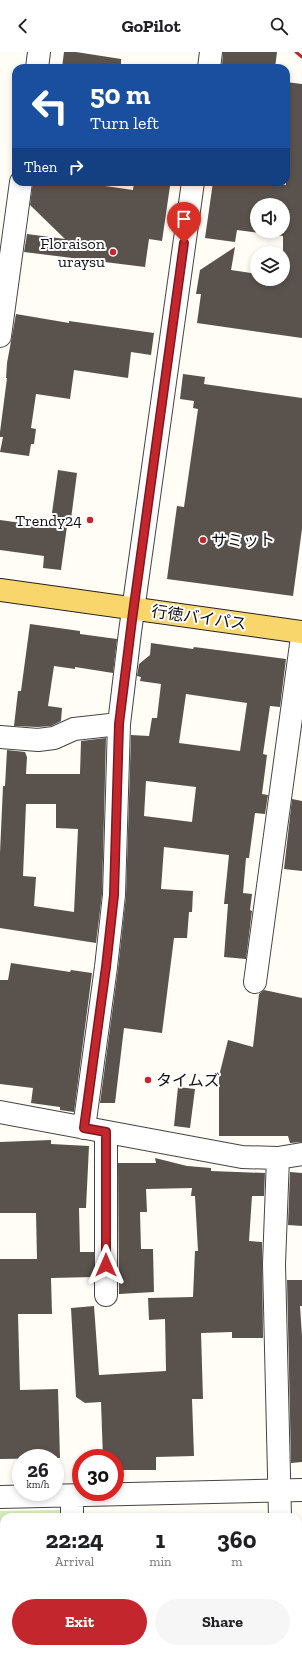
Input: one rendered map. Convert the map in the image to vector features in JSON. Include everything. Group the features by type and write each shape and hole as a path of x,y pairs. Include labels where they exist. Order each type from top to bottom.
{"main road":[{"name":"行徳バイパス","path":"0,590 302,632"}],"street":[{"path":"38,64 39,52"},
{"path":"210,64 211,52"},
{"path":"0,336 20,186"},
{"path":"84,1128 106,967 114,895 119,724 133,608 192,186"},
{"path":"255,982 302,636"},
{"path":"0,737 38,740 54,738 74,729 119,724"},
{"path":"0,1112 242,1157 278,1158 302,1154"},
{"path":"106,1132 106,1294"},
{"path":"278,1158 274,1264 280,1513"},
{"path":"0,1497 72,1506 279,1490 302,1490"}],"green space":[{"path":"65,1510 65,1513 0,1513 0,1511"}],"building":[{"path":"64,52 76,52 121,59 121,64 62,64"},
{"path":"223,52 277,52 276,64 222,64"},
{"path":"290,82 302,84 302,338 197,323 201,294 196,294 200,270 235,247 231,270 250,273 250,286 290,286 290,246 283,246 283,238 290,238 290,198 250,198 250,232 237,230 235,242 205,238 212,186 290,186"},
{"path":"32,186 105,186 133,190 134,186 170,186 162,241 149,239 145,267 24,252 27,234 65,239 30,205"},
{"path":"16,314 69,323 69,321 154,333 151,355 131,352 128,378 74,370 70,399 36,394 31,428 36,429 34,444 31,444 29,456 0,452 3,437 0,437 0,432 7,378 7,363"},
{"path":"183,374 205,377 204,384 302,398 302,529 293,596 167,579 177,506 184,507 198,409 193,408 194,401 180,399"},
{"path":"58,470 77,473 71,519 68,519 61,570 43,568 44,556 0,550 0,520 50,527"},
{"path":"30,624 80,631 80,634 117,639 113,673 75,667 75,669 54,666 48,706 62,708 61,721 51,726 14,726 18,691 21,691"},
{"path":"151,643 286,659 280,707 270,706 263,754 267,755 262,794 268,795 265,814 255,813 249,858 246,858 243,893 252,894 250,910 252,911 246,959 224,957 228,904 224,904 229,855 164,847 161,889 193,891 192,912 189,912 187,938 174,938 162,1033 124,1028 115,1103 100,1103 126,896 131,735 149,736 152,718 157,718 161,684 140,681 141,677 137,676 139,664 150,655","holes":["186,694 247,703 240,751 179,743","146,781 196,787 192,822 144,816"]},
{"path":"106,738 102,894 96,943 0,928 0,853 3,786 5,786 7,750 25,752 27,757 26,774 80,774 81,741","holes":["26,804 56,804 56,828 78,829 74,912 34,906 36,877 23,876"]},
{"path":"292,799 302,801 302,871 284,869"},
{"path":"11,963 70,972 71,970 92,973 74,1112 60,1110 60,1107 31,1103 33,1088 0,1084 0,980 8,980"},
{"path":"264,990 302,998 302,1142 290,1143 288,1136 219,1136 219,1076 228,1040 253,1047 259,994"},
{"path":"178,1087 195,1089 190,1128 174,1126"},
{"path":"51,1140 51,1144 89,1146 86,1208 79,1208 80,1252 94,1252 94,1277 51,1278 52,1314 18,1314 20,1390 58,1389 60,1449 12,1449 12,1459 0,1459 0,1259 37,1259 36,1213 0,1213 0,1142"},
{"path":"155,1158 187,1166 211,1168 211,1171 265,1173 264,1196 252,1196 249,1241 262,1242 263,1338 232,1338 232,1332 201,1333 203,1399 192,1399 194,1456 156,1457 156,1470 124,1470 124,1449 103,1449 101,1402 85,1403 76,1397 71,1308 94,1306 99,1375 166,1371 165,1319 149,1320 148,1298 193,1297 195,1251 198,1251 195,1196 191,1196 192,1188 146,1189 147,1212 140,1212 141,1249 153,1249 154,1292 119,1294 118,1163 156,1163"},
{"path":"290,1172 302,1173 302,1226 288,1225"},
{"path":"287,1280 302,1280 302,1306 300,1306 302,1336 302,1462 291,1463"}],"railway":[{"path":"296,52 302,57"}],"place":[{"name":"Floraison uraysu","path":"113,252"},
{"name":"Trendy24","path":"90,520"},
{"name":"サミット","path":"203,540"},
{"name":"タイムズ","path":"148,1080"}],"route":[{"path":"106,1265 106,1132 84,1128 106,967 114,895 119,724 184,243"}]}
